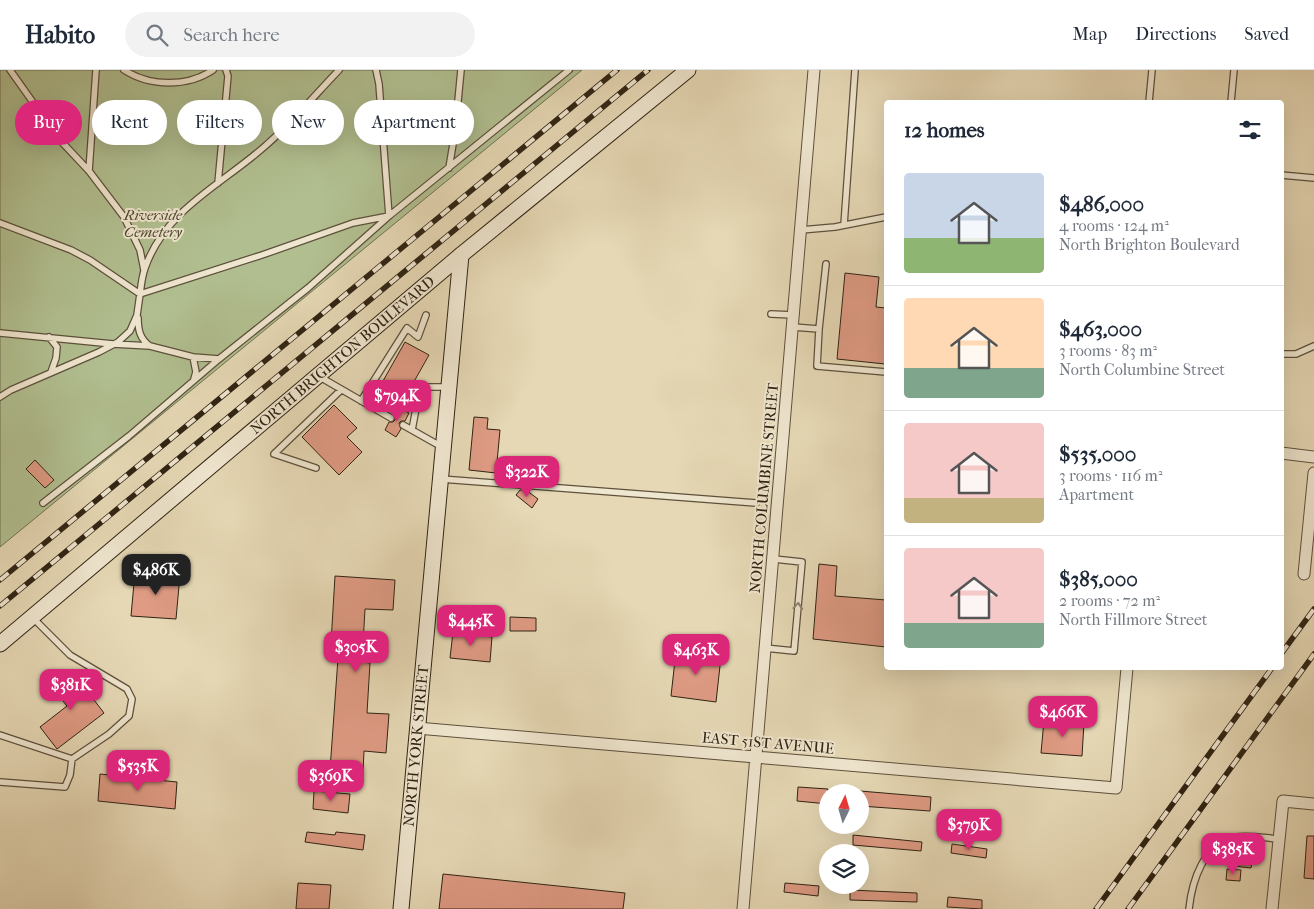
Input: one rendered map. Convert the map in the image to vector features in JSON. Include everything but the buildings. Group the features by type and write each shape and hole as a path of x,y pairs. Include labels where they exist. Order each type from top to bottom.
{"main road":[{"name":"NORTH BRIGHTON BOULEVARD","path":"0,644 461,255 688,70"},
{"name":"NORTH YORK STREET","path":"402,909 461,255"}],"street":[{"name":"NORTH COLUMBINE STREET","path":"744,909 814,70"},
{"path":"1284,453 1314,457"},
{"path":"1304,574 1314,472"},
{"name":"EAST 51ST AVENUE","path":"417,728 1116,788 1127,670"},
{"path":"1272,909 1282,801 1314,804"}],"lane":[{"path":"10,70 59,139 89,171 124,216 140,250 144,270"},
{"path":"89,171 96,70"},
{"path":"124,70 143,79 177,82 193,79 214,70"},
{"path":"218,183 228,76 226,70"},
{"path":"150,346 144,342 138,330 137,314 144,270 152,250 171,222 264,147 339,70"},
{"path":"376,70 379,84 389,216"},
{"path":"449,168 455,132 461,70"},
{"path":"43,503 129,436 219,358 308,288 389,216 569,70"},
{"path":"844,225 855,70"},
{"path":"1149,100 1152,70"},
{"path":"1231,100 1234,70"},
{"path":"1284,175 1314,178"},
{"path":"140,294 262,255 353,223 389,216"},
{"path":"801,230 844,225 884,217"},
{"path":"0,223 70,250 90,260 140,294"},
{"path":"826,264 817,366 884,372"},
{"path":"0,397 11,390 113,344 130,331 137,314"},
{"path":"771,314 820,328"},
{"path":"360,401 407,328 418,337 426,315"},
{"path":"0,333 150,346 193,356 219,358"},
{"path":"48,337 57,347 56,358 51,372"},
{"path":"1284,354 1296,354 1314,346"},
{"path":"193,356 196,372 193,381"},
{"path":"318,376 391,418"},
{"path":"412,430 420,386 449,387"},
{"path":"316,468 274,454 341,390"},
{"path":"403,425 444,448"},
{"path":"441,478 756,503"},
{"path":"765,648 794,651 802,562 774,559"},
{"path":"0,782 65,787 70,775 72,759 109,734 129,716 132,699 127,689 70,655 32,617"},
{"path":"0,735 26,742 72,759"},
{"path":"1189,909 1192,889 1197,874 1205,858 1216,846 1226,839 1238,837 1279,839"}],"green space":[{"name":"Riverside Cemetery","path":"0,70 582,70 0,547"}],"railway":[{"path":"0,580 617,70"},
{"path":"0,606 648,70"},
{"path":"1284,650 1314,609"},
{"path":"1128,909 1314,654"},
{"path":"1096,909 1271,670"}]}
